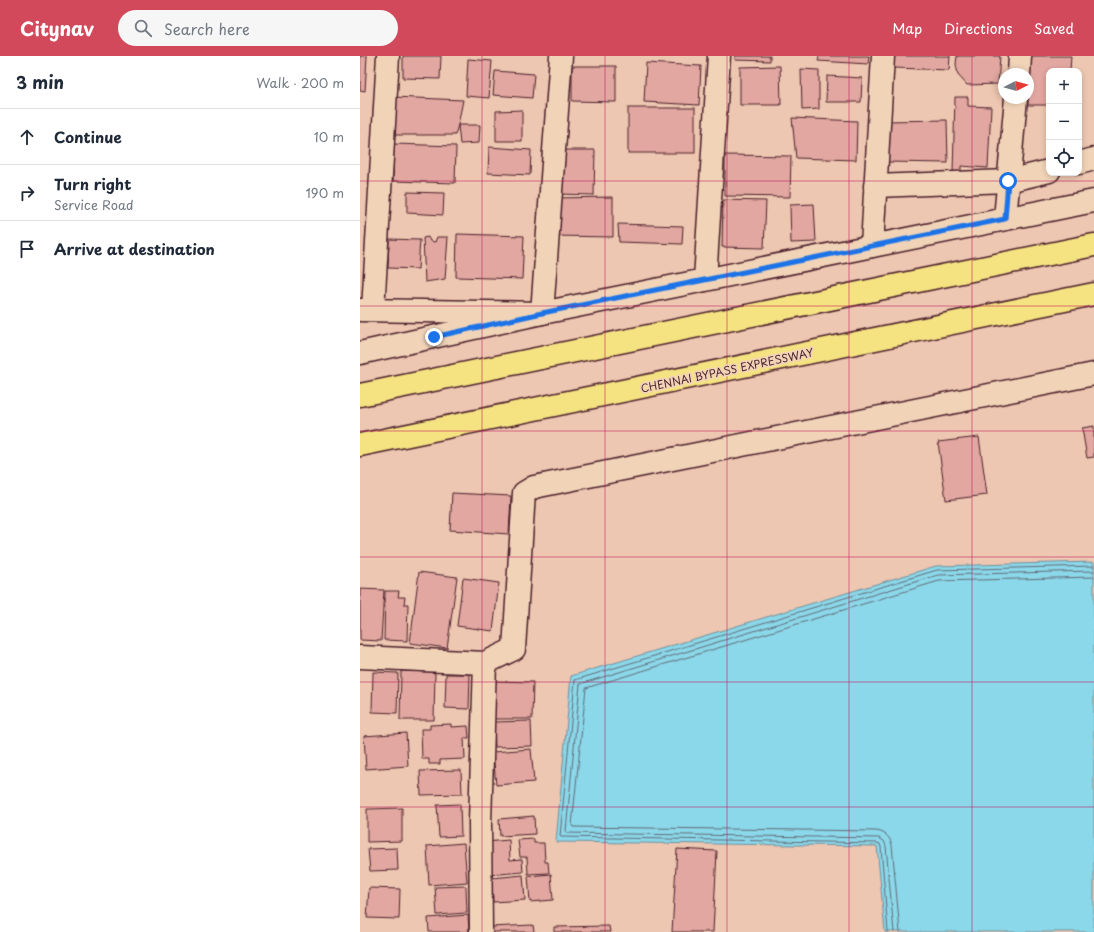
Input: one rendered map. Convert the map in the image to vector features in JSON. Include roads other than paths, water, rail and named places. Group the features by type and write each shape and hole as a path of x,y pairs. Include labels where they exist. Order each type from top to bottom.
{"highway":[{"path":"360,395 1094,245"},
{"name":"CHENNAI BYPASS EXPRESSWAY","path":"360,445 1094,294"}],"street":[{"path":"388,56 366,310 542,313"},
{"path":"542,313 561,56"},
{"path":"705,280 719,56"},
{"path":"872,246 883,56"},
{"path":"1019,68 1020,56"},
{"path":"1005,219 1015,104"},
{"path":"1082,162 1094,159"},
{"path":"875,186 1008,181 1046,172"},
{"path":"360,353 542,313 1094,201"},
{"path":"360,657 485,663 514,649 524,493 534,486 1094,374"},
{"path":"481,932 480,822 485,663"}],"water":[{"path":"1094,562 1094,932 885,932 877,846 556,842 571,676 936,566"}]}
